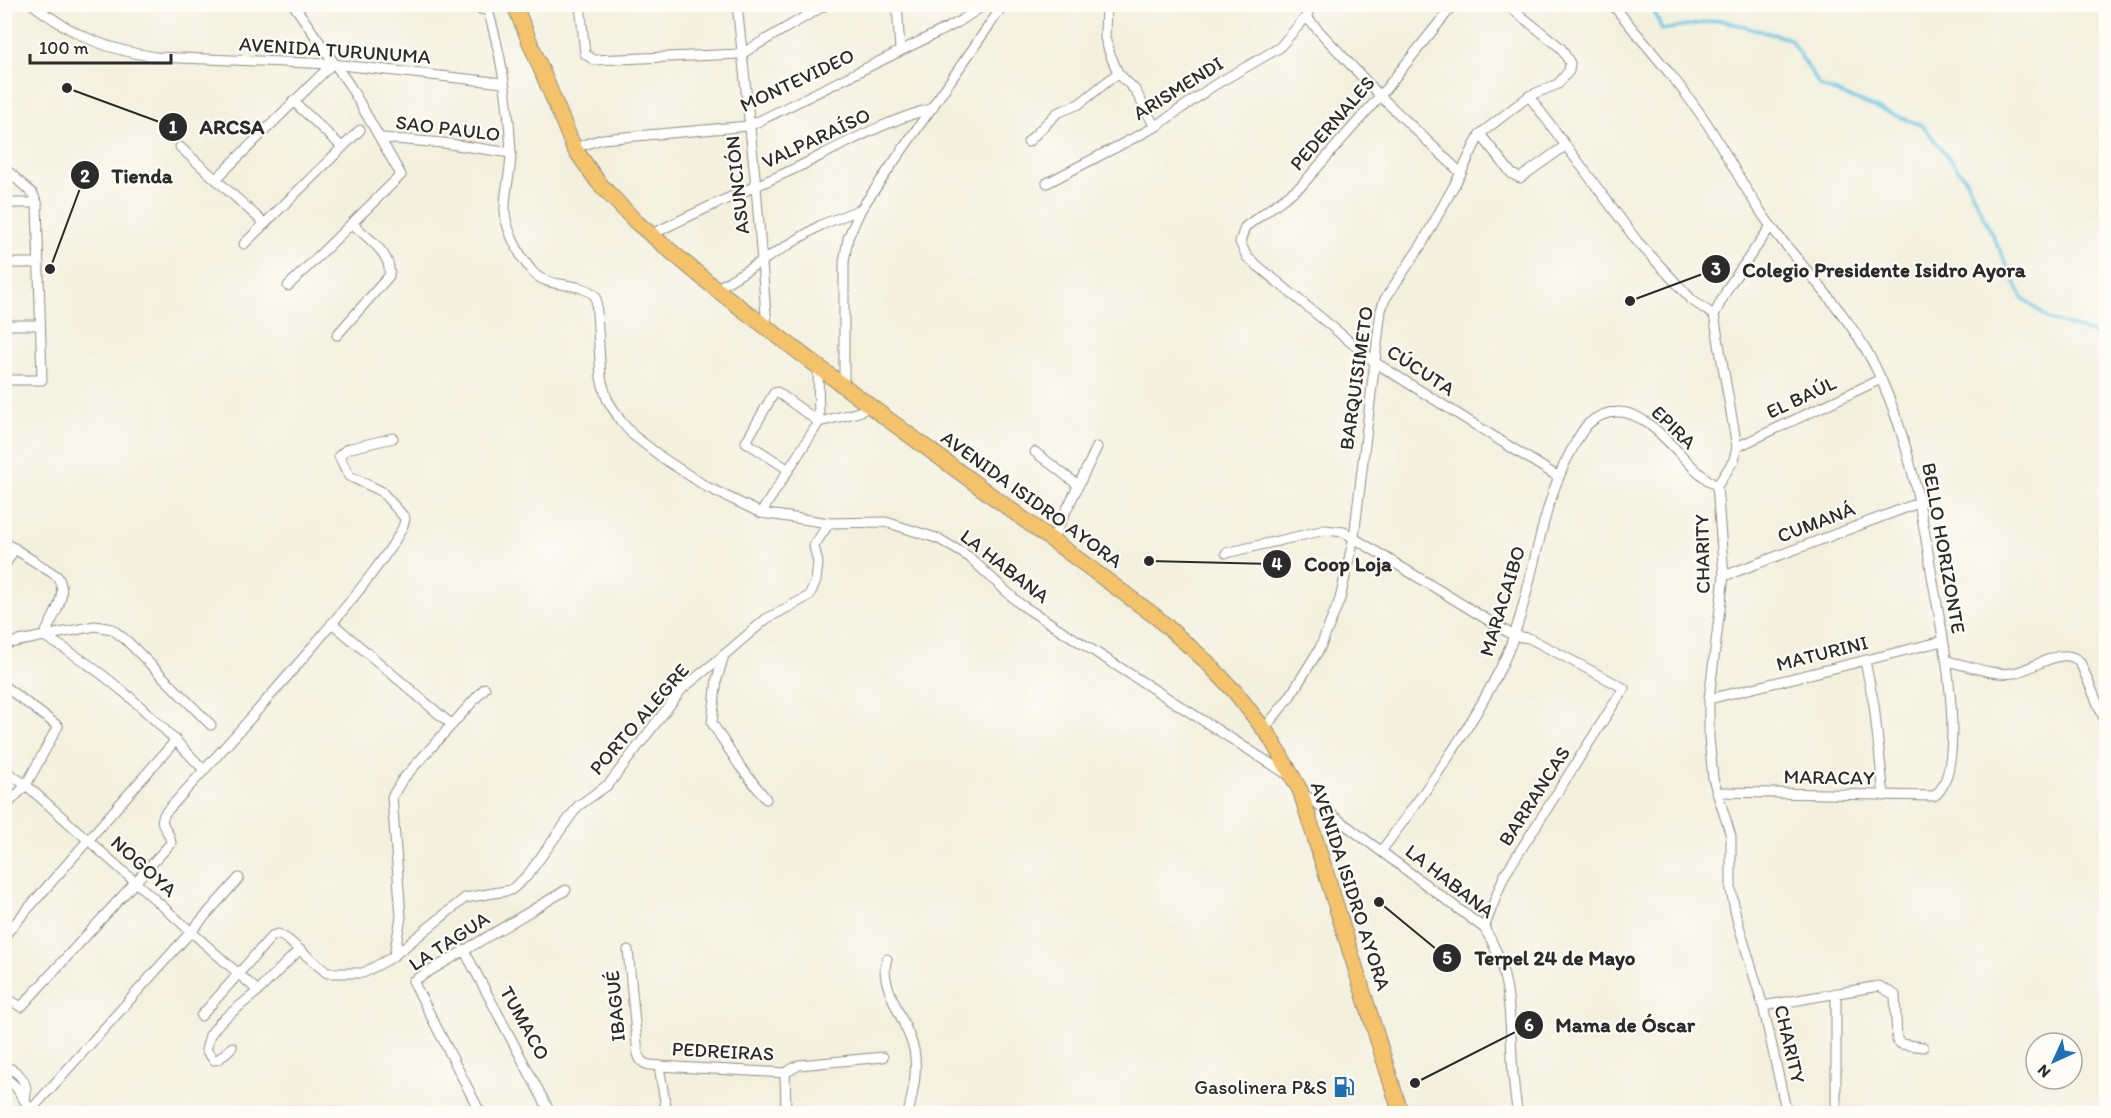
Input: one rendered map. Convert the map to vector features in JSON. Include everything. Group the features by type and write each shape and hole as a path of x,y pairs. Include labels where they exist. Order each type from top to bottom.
{"main road":[{"name":"AVENIDA ISIDRO AYORA","path":"514,4 574,148 615,201 651,235 716,288 1179,636 1236,693 1264,729 1297,785 1401,1113"}],"street":[{"name":"AVENIDA TURUNUMA","path":"32,4 56,23 83,37 105,47 130,53 156,57 332,64 503,84"},
{"path":"288,286 401,176 382,138 346,80 332,64 293,4"},
{"path":"300,16 301,4"},
{"path":"451,4 487,7 503,84 511,153"},
{"path":"580,4 588,58 741,54 827,4"},
{"name":"ASUNCIÓN","path":"737,4 756,186 767,327"},
{"path":"897,4 900,50"},
{"name":"MONTEVIDEO","path":"574,148 602,139 749,126 957,22 986,4"},
{"path":"844,386 844,262 848,238 861,209 1004,4"},
{"path":"1106,4 1105,38 1118,73 1135,90 1155,127"},
{"name":"ARISMENDI","path":"1047,183 1155,127 1213,86 1279,48 1306,17 1312,4"},
{"name":"PEDERNALES","path":"1247,257 1240,242 1245,227 1302,185 1380,96 1454,4"},
{"name":"BARQUISIMETO","path":"1264,729 1288,698 1326,636 1340,599 1354,537 1381,310 1385,299 1422,244 1480,134 1529,96 1558,84 1569,71 1570,63 1561,48 1506,4"},
{"name":"BELLO HORIZONTE","path":"1612,4 1678,84 1771,226 1858,336 1881,379 1903,436 1921,502 1947,661 1953,720 1945,779 1939,793"},
{"path":"1306,17 1380,96 1461,173"},
{"path":"216,179 332,64"},
{"path":"1028,141 1057,113 1087,99 1118,73"},
{"path":"1529,96 1637,241 1693,301 1714,315"},
{"path":"293,101 342,147"},
{"name":"VALPARAÍSO","path":"651,235 701,208 756,186 906,116 933,108"},
{"path":"244,244 360,130"},
{"path":"1480,134 1512,174 1520,178 1565,146"},
{"name":"SAO PAULO","path":"382,138 442,143 511,153"},
{"path":"180,147 265,224"},
{"name":"LA HABANA","path":"511,153 505,217 525,261 537,277 547,282 587,290 596,297 601,378 607,399 633,435 664,459 707,487 761,513 830,523 886,522 939,539 969,557 1020,604 1297,785 1484,928 1493,941 1503,968 1518,1113"},
{"path":"4,380 42,380 37,203 33,194 6,171"},
{"path":"4,203 37,203"},
{"path":"716,288 821,225 861,209"},
{"path":"337,334 388,276 390,268 386,256 353,224"},
{"path":"1737,447 1714,315 1729,286 1771,226"},
{"name":"CÚCUTA","path":"1247,257 1376,363 1557,476"},
{"path":"4,263 38,262"},
{"path":"4,325 40,325"},
{"path":"761,513 819,422 818,366"},
{"name":"EL BAÚL","path":"1737,447 1881,379"},
{"path":"789,470 746,442 774,393 777,392 819,422 859,412 870,406"},
{"name":"EPIRA","path":"1600,416 1615,412 1636,415 1648,422 1692,468 1717,486"},
{"name":"MARACAIBO","path":"1382,850 1420,799 1480,705 1514,636 1557,476 1579,436 1588,424 1600,416"},
{"path":"4,996 21,1007 171,843 170,834 162,825 161,818 332,623 406,521 381,491 349,476 339,456 347,449 393,438"},
{"path":"1052,540 1097,447"},
{"name":"CHARITY","path":"1737,447 1734,460 1717,486 1724,576 1709,699 1709,737 1716,792 1731,836 1731,889 1736,916 1763,1005 1787,1113"},
{"path":"1035,452 1078,485"},
{"name":"CUMANÁ","path":"1724,576 1921,502"},
{"name":"PORTO ALEGRE","path":"239,974 272,936 278,934 327,973 363,973 376,968 465,898 511,890 527,876 578,806 609,784 682,689 766,619 809,596 816,581 818,563 814,546 830,523"},
{"path":"1226,553 1325,530 1344,532 1514,636"},
{"path":"4,542 57,576 63,584 63,594 44,636"},
{"path":"4,567 15,548"},
{"path":"332,623 452,725"},
{"path":"4,644 95,626 112,629 126,640 211,725"},
{"path":"44,636 85,660 121,687 204,770"},
{"name":"BARRANCAS","path":"1484,928 1504,876 1624,688 1529,638 1514,636"},
{"name":"MATURINI","path":"1709,699 1943,641"},
{"path":"724,655 717,679 712,723 739,765 766,799"},
{"path":"1947,661 2013,673 2061,656 2072,656 2080,662 2106,723"},
{"path":"1865,661 1875,717 1884,796"},
{"path":"4,686 58,726 26,785 4,808"},
{"path":"392,956 401,917 392,797 395,789 485,688"},
{"path":"4,936 89,842 176,740"},
{"name":"NOGOYA","path":"4,770 26,785 258,991"},
{"name":"MARACAY","path":"1716,792 1929,798 1939,793"},
{"path":"4,1076 25,1100 32,1112 239,878"},
{"name":"LA TAGUA","path":"481,1113 413,981 566,890"},
{"path":"232,1047 219,1059 214,1060 206,1050 210,1035 220,1022 258,991 299,950"},
{"name":"TUMACO","path":"464,950 551,1113"},
{"name":"IBAGUÉ","path":"628,950 638,1054 640,1061 645,1064 659,1066"},
{"path":"887,959 883,969 887,984 914,1050 916,1069 908,1113"},
{"path":"201,1016 239,974"},
{"path":"1763,1005 1797,1002 1862,987 1886,988 1896,1000 1897,1040 1901,1044 1923,1047"},
{"path":"1836,993 1836,1103"},
{"path":"786,1113 785,1073 799,1065 883,1057"},
{"path":"4,1065 18,1073 25,1082 25,1100"},
{"path":"659,1066 667,1113"},
{"name":"PEDREIRAS","path":"659,1066 785,1073"}],"waterway":[{"path":"1651,4 1662,30 1720,20 1790,39 1820,86 1923,126 1965,178 2022,297 2050,320 2096,334 2106,340"}],"place":[{"name":"ARCSA","path":"67,88"},
{"name":"Tienda","path":"50,269"},
{"name":"Colegio Presidente Isidro Ayora","path":"1630,301"},
{"name":"Coop Loja","path":"1149,561"},
{"name":"Terpel 24 de Mayo","path":"1379,902"},
{"name":"Mama de Óscar","path":"1415,1083"},
{"name":"Gasolinera P&S","path":"1344,1087"}]}
